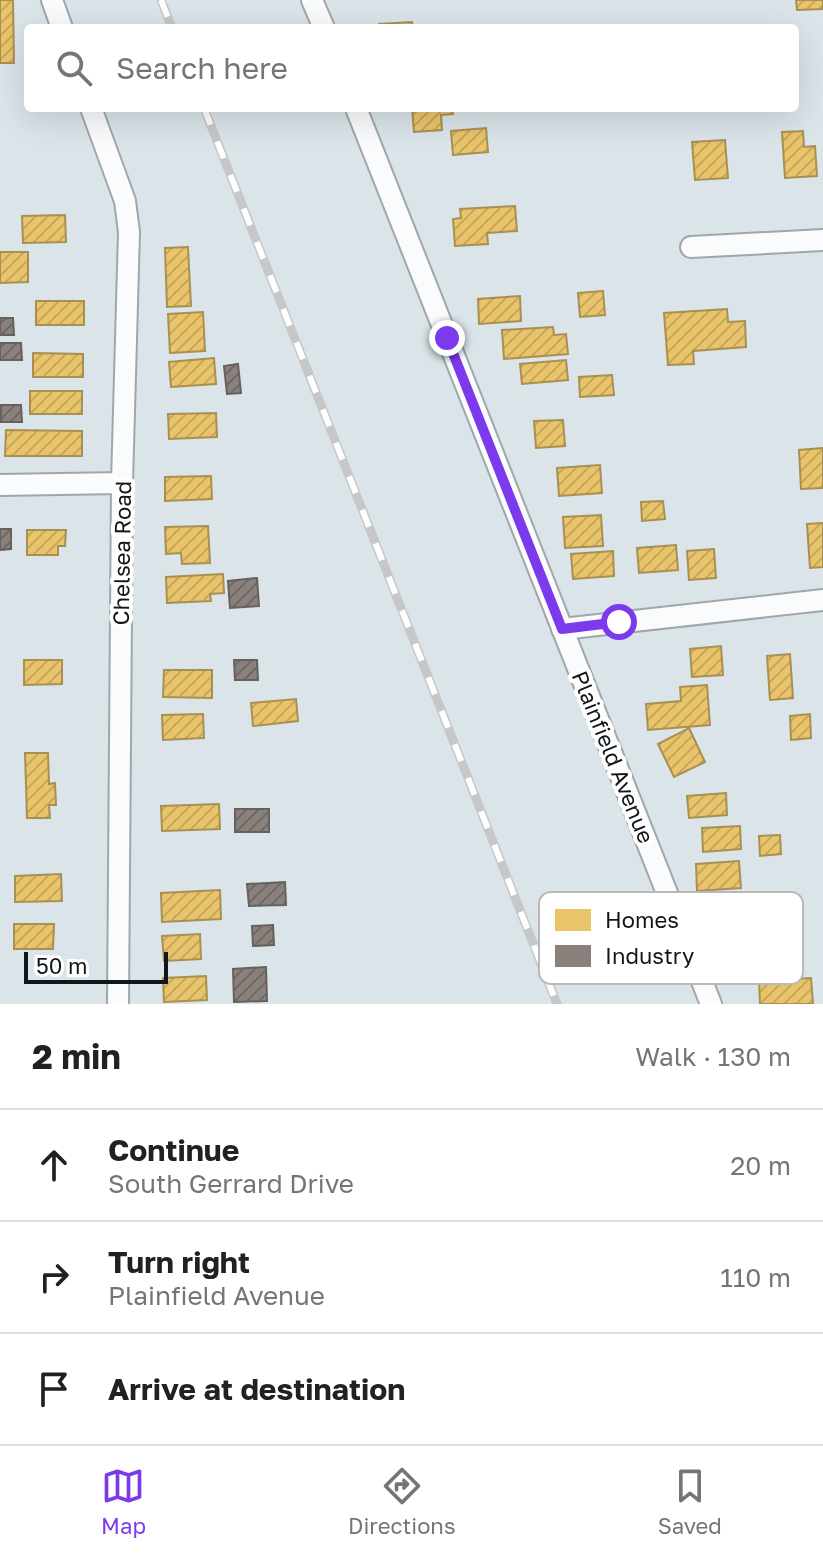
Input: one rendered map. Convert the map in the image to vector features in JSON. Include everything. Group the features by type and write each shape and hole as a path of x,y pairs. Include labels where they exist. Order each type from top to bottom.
{"street":[{"path":"52,0 61,24"},
{"path":"312,0 322,24"},
{"name":"Chelsea Road","path":"92,112 125,201 129,232 122,483 118,1004"},
{"name":"Plainfield Avenue","path":"358,112 666,892"},
{"path":"691,247 823,240"},
{"path":"0,485 122,483"},
{"path":"562,629 823,600"},
{"name":"Plainfield Avenue","path":"703,984 711,1004"}],"building: Homes":[{"path":"0,0 13,0 14,63 0,63"},
{"path":"796,0 823,0 823,9 797,10"},
{"path":"412,112 453,112 441,115 442,130 414,132"},
{"path":"486,128 488,152 453,155 451,131"},
{"path":"803,131 804,147 815,146 817,176 785,178 782,132"},
{"path":"725,140 728,178 695,180 692,142"},
{"path":"515,206 517,231 487,233 488,244 455,246 453,219 461,218 460,209"},
{"path":"65,215 66,242 23,243 22,216"},
{"path":"188,247 191,306 167,307 165,248"},
{"path":"0,252 28,252 28,282 0,283"},
{"path":"603,291 605,315 580,317 578,293"},
{"path":"520,296 521,321 479,324 478,299"},
{"path":"36,301 84,301 84,325 36,325"},
{"path":"727,309 728,322 745,321 746,347 693,351 694,364 668,365 664,313"},
{"path":"203,312 205,351 170,353 168,314"},
{"path":"553,327 554,335 566,334 568,354 504,359 502,330"},
{"path":"33,353 83,354 83,377 33,377"},
{"path":"214,358 216,384 171,387 169,362"},
{"path":"566,360 568,380 522,384 520,364"},
{"path":"612,375 614,395 580,397 579,377"},
{"path":"30,391 82,391 82,414 30,414"},
{"path":"216,413 217,437 169,439 168,414"},
{"path":"563,420 565,446 536,448 534,421"},
{"path":"6,430 82,431 82,456 5,456"},
{"path":"823,448 823,488 801,489 799,450"},
{"path":"600,465 602,493 559,496 557,468"},
{"path":"211,476 212,499 165,501 165,477"},
{"path":"663,501 665,519 642,521 641,502"},
{"path":"601,515 603,546 565,548 563,517"},
{"path":"823,523 823,567 810,568 807,524"},
{"path":"208,526 210,563 182,564 181,553 166,554 165,527"},
{"path":"27,530 66,530 65,546 58,546 58,555 27,555"},
{"path":"676,545 678,570 639,573 637,548"},
{"path":"714,549 716,578 689,580 687,551"},
{"path":"613,551 614,576 573,579 571,554"},
{"path":"223,574 224,593 210,594 211,601 167,603 166,577"},
{"path":"721,646 723,675 692,677 690,649"},
{"path":"790,654 793,698 770,700 767,656"},
{"path":"24,660 62,660 62,684 24,685"},
{"path":"164,670 212,670 212,698 163,697"},
{"path":"707,685 710,725 648,730 646,704 681,701 680,687"},
{"path":"296,699 298,721 253,726 251,703"},
{"path":"203,714 204,738 163,740 162,715"},
{"path":"810,714 811,738 791,740 790,716"},
{"path":"689,728 705,762 674,777 658,744"},
{"path":"25,753 48,753 49,784 55,783 56,805 49,805 50,818 27,818"},
{"path":"726,793 727,815 689,818 687,796"},
{"path":"219,804 220,829 162,831 161,806"},
{"path":"740,826 741,849 703,852 702,828"},
{"path":"780,835 781,854 760,856 759,836"},
{"path":"739,861 741,888 697,891 696,864"},
{"path":"61,874 62,901 15,902 15,876"},
{"path":"220,890 221,919 162,922 161,893"},
{"path":"14,924 54,924 53,949 14,949"},
{"path":"200,934 201,959 164,961 162,936"},
{"path":"206,976 207,1000 164,1002 163,978"},
{"path":"803,978 811,978 813,1004 760,1004 759,984 803,984"}],"building: Industry":[{"path":"0,318 13,318 14,335 0,335"},
{"path":"0,343 21,343 22,360 0,360"},
{"path":"238,364 241,393 227,394 224,366"},
{"path":"1,405 21,405 22,422 1,422"},
{"path":"0,529 11,529 11,549 0,550"},
{"path":"257,578 259,606 230,608 228,581"},
{"path":"234,660 257,660 258,680 235,680"},
{"path":"235,809 269,809 269,832 235,832"},
{"path":"285,882 286,905 249,906 247,884"},
{"path":"273,925 274,945 253,946 252,926"},
{"path":"266,967 267,1001 234,1002 233,969"}],"railway":[{"path":"161,0 170,24"},
{"path":"206,112 539,958"},
{"path":"549,984 557,1004"}],"route":[{"path":"447,338 562,629 619,622"}]}
